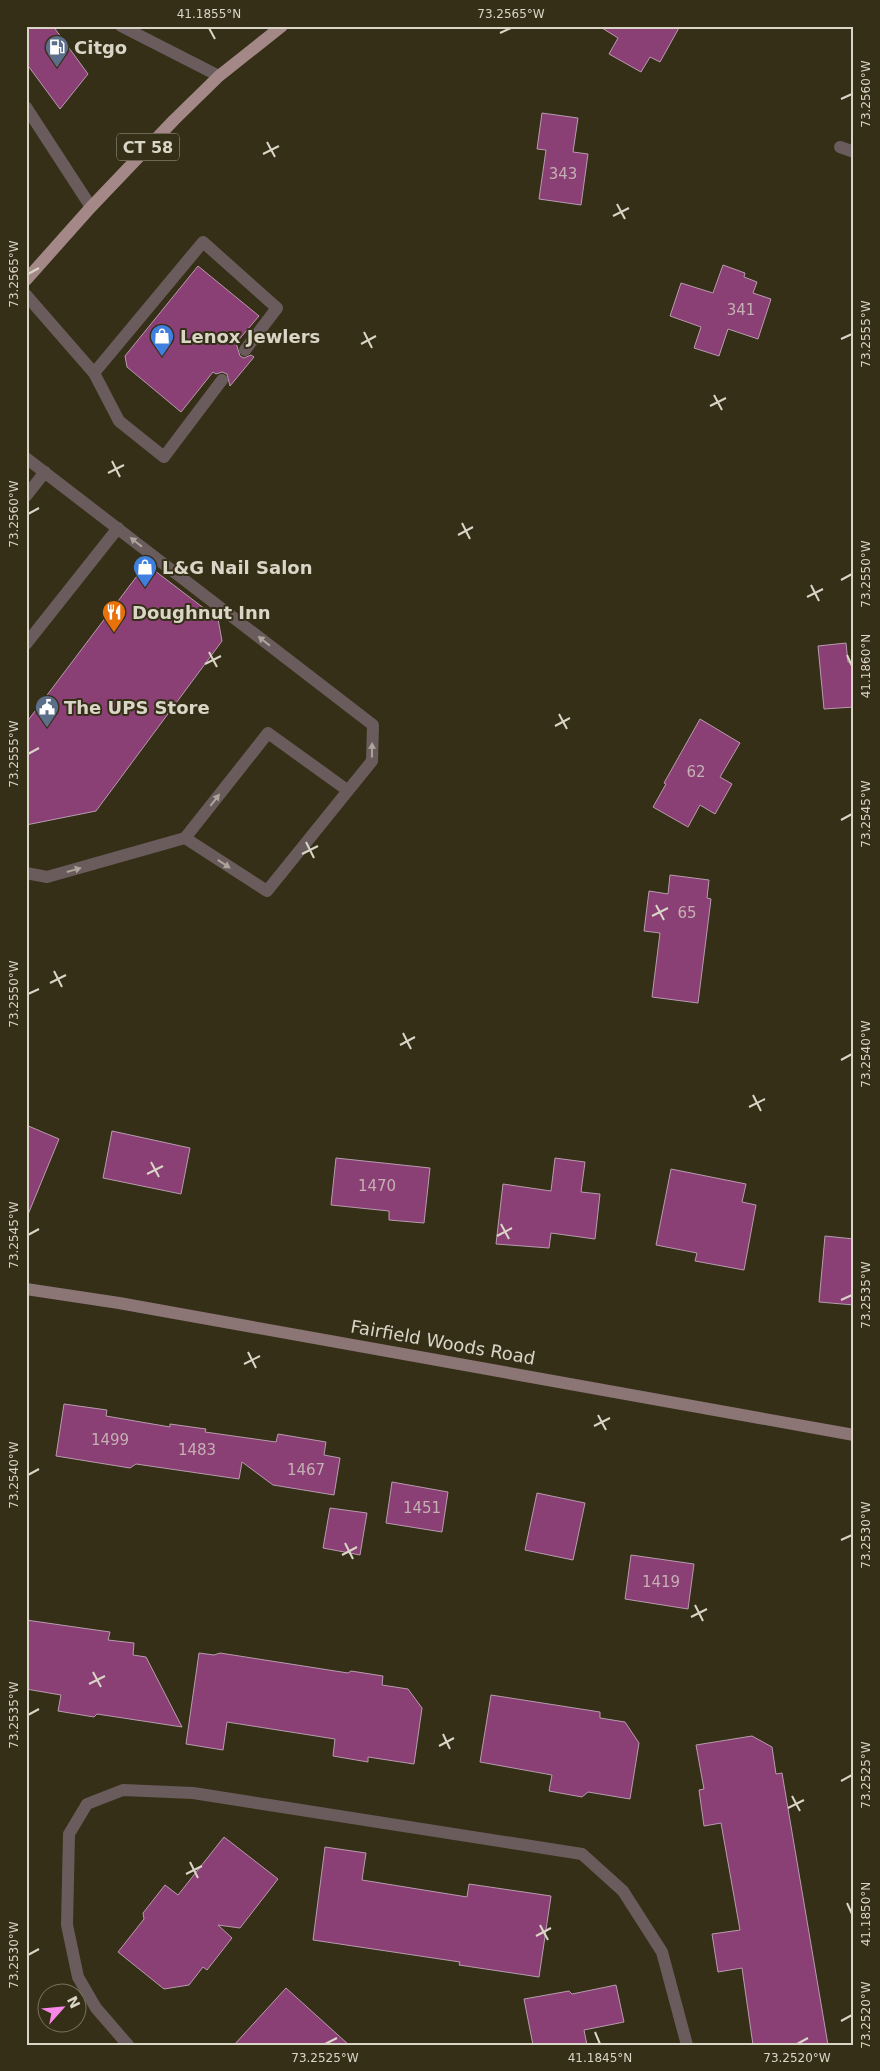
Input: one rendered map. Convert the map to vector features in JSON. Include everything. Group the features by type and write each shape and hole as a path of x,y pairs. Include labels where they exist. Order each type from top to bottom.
{"main road":[{"name":"CT 58","path":"26,280 91,207 219,76 282,26"},
{"name":"Fairfield Woods Road","path":"26,1289 119,1303 854,1435"}],"street":[{"path":"122,26 219,76"},
{"path":"26,107 91,207"},
{"path":"840,147 854,152"},
{"path":"94,373 203,242 277,308 245,350"},
{"path":"26,295 94,373 119,421 164,456 222,380"},
{"path":"26,458 373,725 372,761 267,891 185,838"},
{"path":"26,496 45,472"},
{"path":"26,644 118,528"},
{"path":"26,873 47,877 185,838 268,733 347,790"},
{"path":"128,2045 96,2008 78,1977 67,1925 69,1834 88,1804 123,1790 193,1793 582,1854 623,1891 662,1952 687,2045"}],"building":[{"name":"Citgo","path":"26,26 53,26 88,74 60,109 26,63"},
{"path":"599,26 680,26 660,62 650,57 641,72 609,54 618,38"},
{"path":"542,113 578,118 573,152 588,154 581,205 539,199 546,150 537,149"},
{"path":"723,265 745,273 744,277 757,282 753,293 771,299 758,339 728,329 719,356 694,348 701,327 670,316 681,283 713,293"},
{"path":"198,266 259,316 236,343 240,356 244,358 251,355 254,357 230,386 227,374 222,372 216,374 213,372 181,412 127,367 125,356"},
{"path":"146,564 218,619 222,641 96,811 26,825 26,723"},
{"path":"846,643 848,662 854,662 854,707 824,709 818,646"},
{"path":"700,719 740,743 720,777 732,784 715,814 700,805 688,827 653,807 666,784 664,783"},
{"path":"670,875 709,880 707,898 711,899 698,1003 652,997 660,933 644,931 649,891 668,894"},
{"path":"26,1125 59,1139 27,1217 26,1217"},
{"path":"112,1131 190,1148 181,1194 103,1178"},
{"path":"336,1158 430,1168 424,1223 389,1220 389,1211 331,1205"},
{"path":"555,1158 585,1162 581,1192 600,1194 595,1239 551,1233 549,1248 496,1244 503,1184 551,1191"},
{"path":"671,1169 746,1184 742,1202 756,1205 744,1270 695,1261 697,1253 656,1245"},
{"path":"825,1236 854,1239 854,1305 819,1302"},
{"path":"64,1404 107,1410 106,1416 170,1427 170,1424 206,1429 205,1432 276,1442 278,1434 326,1442 324,1455 340,1458 334,1495 273,1485 242,1462 239,1479 136,1464 130,1468 56,1456"},
{"path":"392,1482 448,1492 442,1532 386,1523"},
{"path":"537,1493 585,1503 573,1560 525,1550"},
{"path":"330,1508 367,1513 360,1555 323,1548"},
{"path":"631,1555 694,1564 688,1609 625,1599"},
{"path":"26,1620 110,1632 108,1640 134,1643 133,1655 146,1657 182,1727 97,1714 94,1717 58,1711 61,1695 26,1689"},
{"path":"199,1653 214,1655 220,1653 348,1673 351,1671 383,1676 382,1685 408,1689 422,1708 414,1764 368,1757 368,1762 333,1756 335,1739 227,1722 223,1750 186,1744"},
{"path":"491,1695 600,1712 600,1718 625,1722 639,1743 630,1799 588,1792 582,1797 549,1791 552,1775 480,1762"},
{"path":"752,1736 772,1747 776,1774 782,1773 828,2045 753,2045 742,1968 718,1972 712,1934 740,1930 721,1823 704,1826 699,1790 704,1789 696,1745"},
{"path":"224,1837 278,1879 240,1928 218,1925 232,1938 207,1970 203,1967 189,1985 164,1989 118,1952 144,1919 143,1913 165,1885 178,1895"},
{"path":"325,1847 366,1853 362,1880 467,1897 469,1884 551,1896 539,1977 459,1965 460,1962 313,1940"},
{"path":"616,1985 624,2022 584,2030 587,2045 533,2045 524,1999 569,1991 572,1994"},
{"path":"286,1988 349,2045 234,2045"}],"place":[{"name":"Citgo","path":"57,68"},
{"name":"Lenox Jewlers","path":"162,357"},
{"name":"L&G Nail Salon","path":"145,588"},
{"name":"Doughnut Inn","path":"114,633"},
{"name":"The UPS Store","path":"47,728"}]}
